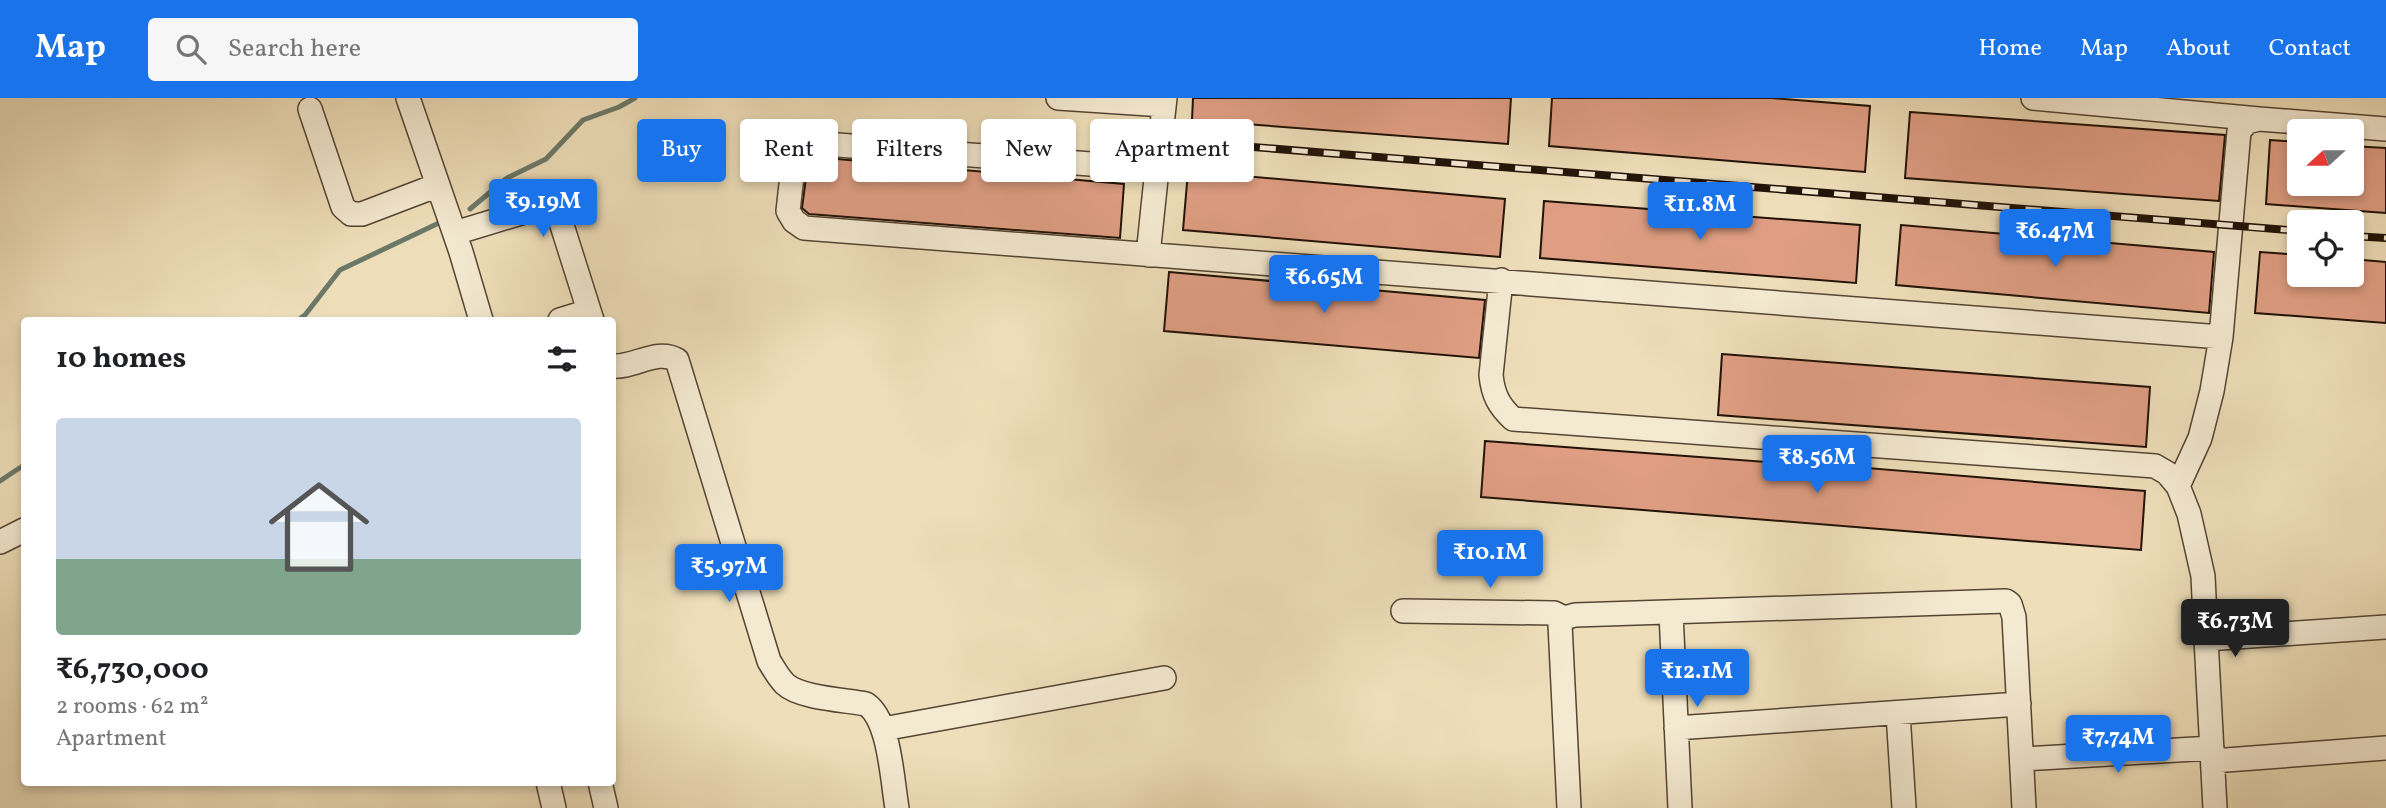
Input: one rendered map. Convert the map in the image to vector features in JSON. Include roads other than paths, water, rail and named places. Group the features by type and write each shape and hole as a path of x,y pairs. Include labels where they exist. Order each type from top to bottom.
{"street":[{"path":"408,98 455,233 480,317"},
{"path":"1058,98 1165,102"},
{"path":"2033,98 2386,129"},
{"path":"310,109 343,207 351,214 362,214 438,185"},
{"path":"2178,486 2200,438 2212,391 2221,337 2239,131 2247,122 2259,119"},
{"path":"1090,164 810,143 799,149 794,158 788,211 793,221 804,228 2221,337"},
{"path":"1148,255 1156,182"},
{"path":"455,233 547,205 554,209 560,219 591,316"},
{"path":"1501,280 1491,375 1498,404 1513,419 2155,466 2167,473 2178,486 2189,514 2203,576 2215,808"},
{"path":"616,366 660,356 670,356 677,360 769,661 786,686 797,691 866,704 873,709 883,729 897,808"},
{"path":"0,542 21,532"},
{"path":"1569,808 1560,624 1564,618 1575,615 2006,601 2010,604 2014,617 2024,808"},
{"path":"1403,611 1555,613 1564,618"},
{"path":"1671,612 1680,808"},
{"path":"2206,639 2386,628"},
{"path":"883,729 1164,678"},
{"path":"1676,728 2019,704"},
{"path":"1898,713 1904,808"},
{"path":"2022,759 2386,748"},
{"path":"549,786 554,808"},
{"path":"601,786 606,808"}],"waterway":[{"path":"470,209 507,178 546,159 583,120 635,98"},
{"path":"302,317 340,270 441,222"},
{"path":"0,481 21,467"}],"railway":[{"path":"1254,147 2287,230"},
{"path":"2364,237 2386,238"}]}
